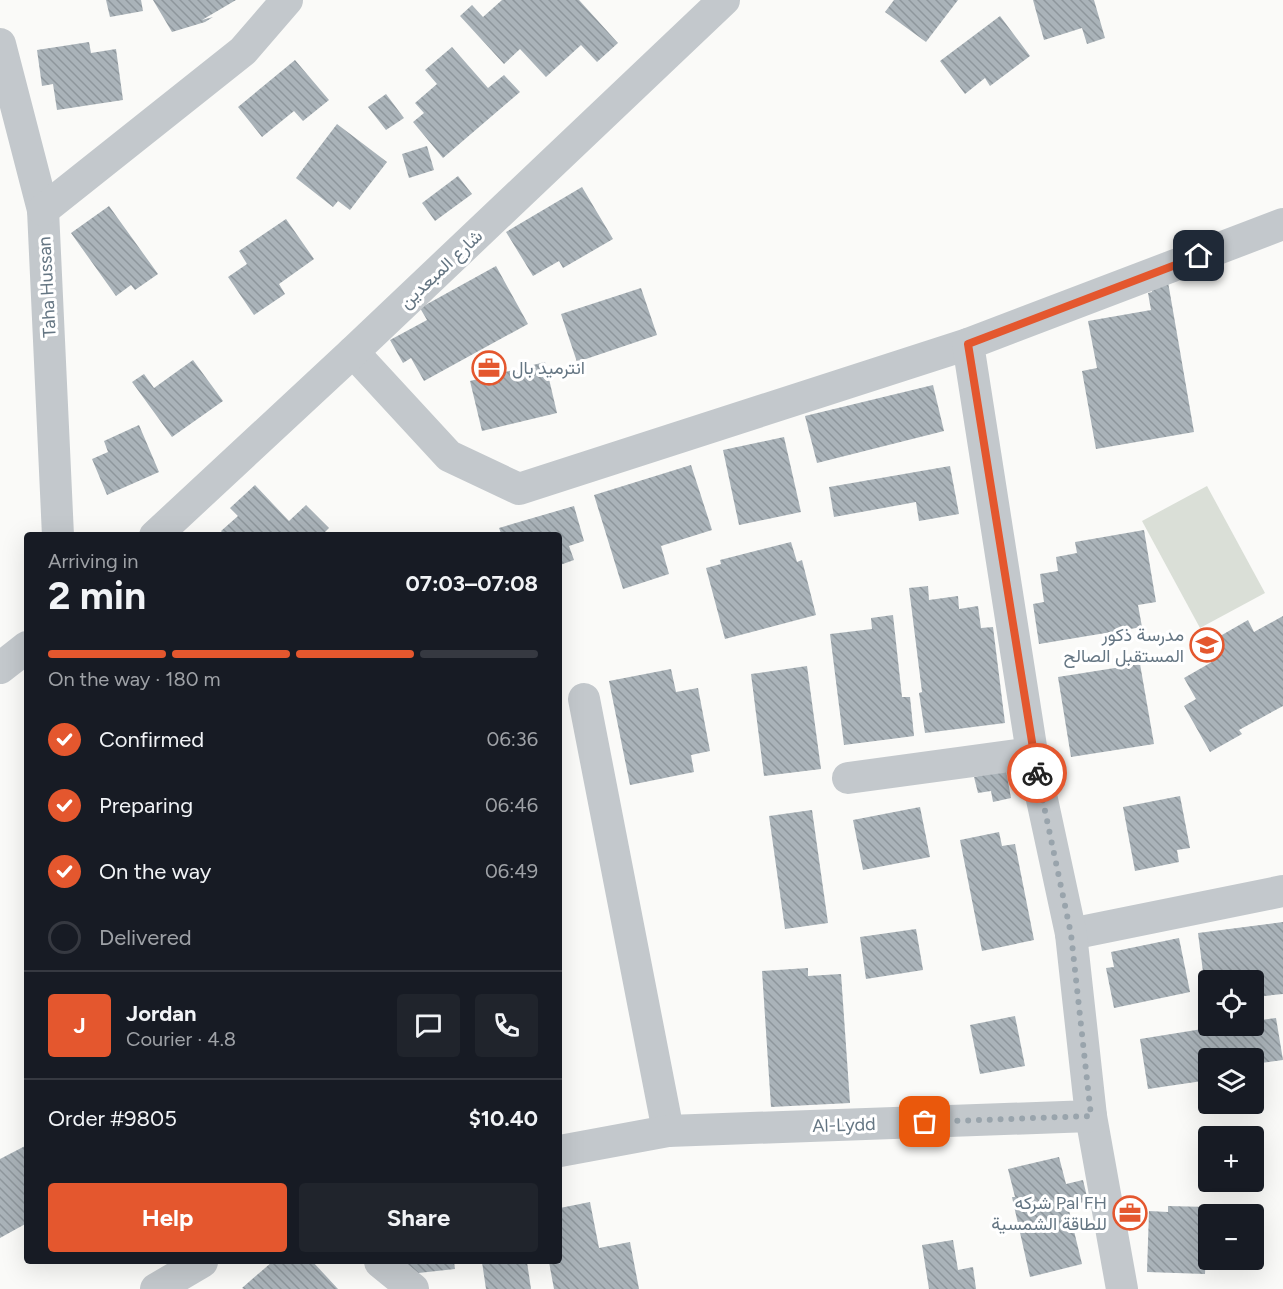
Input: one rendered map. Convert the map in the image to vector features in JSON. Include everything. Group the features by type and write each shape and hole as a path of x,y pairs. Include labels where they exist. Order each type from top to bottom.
{"street":[{"path":"43,210 243,51 287,0"},
{"name":"شارع المبعدين","path":"159,532 353,352 724,0"},
{"name":"Taha Hussan","path":"0,44 43,210 58,532"},
{"path":"353,352 449,456 519,489 968,344 1283,224"},
{"path":"968,344 1032,753 1071,934 1091,1116 1122,1289"},
{"path":"0,668 24,649"},
{"path":"584,699 668,1131"},
{"path":"848,778 1032,753"},
{"path":"1071,934 1283,891"},
{"name":"Al-Lydd","path":"562,1152 668,1131 1091,1116"},
{"path":"156,1289 199,1264"},
{"path":"382,1264 413,1289"}],"shaded area":[{"path":"1207,486 1265,593 1200,628 1142,521"}],"building":[{"path":"106,0 141,0 143,11 110,17"},
{"path":"153,0 236,0 202,20 213,17 205,22 172,32"},
{"path":"502,0 579,0 618,43 597,62 581,45 546,77 520,49 504,64 460,16 472,5 483,17"},
{"path":"894,0 958,0 926,42 885,12"},
{"path":"1033,0 1094,0 1105,38 1087,44 1082,28 1044,40"},
{"path":"1000,16 1030,56 990,86 985,78 965,94 940,61"},
{"path":"89,42 91,53 116,49 123,100 57,110 53,84 42,86 37,50"},
{"path":"452,47 488,88 504,75 520,92 443,158 413,122 424,113 415,103 437,84 425,70"},
{"path":"295,60 329,100 303,121 294,111 262,137 238,107"},
{"path":"386,94 404,118 386,130 368,107"},
{"path":"337,124 387,162 350,210 338,201 333,207 296,178"},
{"path":"427,146 434,170 409,178 402,154"},
{"path":"458,176 472,194 435,221 422,203"},
{"path":"582,187 613,239 563,268 559,261 533,276 506,232"},
{"path":"109,206 158,274 135,290 131,285 116,296 71,233"},
{"path":"286,219 314,259 279,284 285,294 254,315 228,277 247,264 239,251"},
{"path":"496,266 528,324 424,381 411,358 403,363 390,340 427,320 420,308"},
{"path":"1168,282 1194,432 1096,449 1082,371 1097,368 1088,321 1151,310 1148,293 1152,292 1151,285"},
{"path":"641,288 657,335 577,362 561,314"},
{"path":"193,360 223,401 172,437 132,382 144,374 154,388"},
{"path":"545,362 557,413 482,431 470,381"},
{"path":"933,385 944,431 817,463 805,416"},
{"path":"139,425 159,472 107,495 92,459 108,452 104,441"},
{"path":"784,437 801,512 739,525 723,450"},
{"path":"691,465 712,530 661,546 669,574 623,589 594,495"},
{"path":"950,466 959,514 919,521 916,502 834,517 829,487"},
{"path":"255,485 289,521 306,505 329,528 325,532 222,532 238,516 230,508"},
{"path":"574,506 584,541 569,546 574,560 562,564 562,532 500,532 499,528"},
{"path":"1144,530 1156,602 1138,605 1142,627 1039,644 1033,604 1044,602 1040,574 1058,571 1056,557 1077,553 1075,542"},
{"path":"791,542 797,562 802,560 816,615 725,639 706,568 721,564 720,560"},
{"path":"928,586 929,600 958,596 959,609 978,606 981,628 993,627 1005,723 925,733 909,588"},
{"path":"893,615 902,697 910,697 914,736 844,745 830,634 872,629 871,618"},
{"path":"1283,616 1283,706 1239,730 1242,734 1210,752 1184,706 1196,699 1184,678 1217,659 1208,643 1248,620 1254,632"},
{"path":"1140,664 1154,744 1071,757 1058,677"},
{"path":"807,666 821,769 764,776 751,674"},
{"path":"671,669 676,692 698,688 710,751 691,755 694,772 630,785 609,681"},
{"path":"1006,770 1011,798 993,802 991,791 978,793 974,777"},
{"path":"1180,796 1190,848 1177,850 1179,862 1135,871 1123,807"},
{"path":"920,807 930,857 863,870 853,820"},
{"path":"812,810 828,923 785,929 769,816"},
{"path":"999,832 1002,846 1015,844 1034,940 982,951 960,840"},
{"path":"1283,922 1283,994 1264,996 1264,970 1203,970 1198,933"},
{"path":"916,929 923,970 866,979 860,937"},
{"path":"1179,938 1190,992 1114,1008 1106,968 1114,967 1111,952"},
{"path":"808,968 808,976 841,974 850,1103 771,1107 762,971"},
{"path":"1015,1016 1025,1066 980,1074 970,1025"},
{"path":"1276,1018 1283,1060 1264,1063 1264,1048 1198,1048 1198,1082 1148,1089 1140,1039 1198,1030 1198,1036 1264,1036 1264,1020"},
{"path":"24,1147 24,1225 0,1238 0,1159"},
{"path":"1059,1157 1066,1184 1083,1180 1088,1201 1068,1206 1082,1264 1030,1277 1008,1169"},
{"path":"590,1202 599,1248 630,1242 639,1289 554,1289 549,1264 562,1264 562,1208"},
{"path":"1168,1206 1198,1207 1198,1270 1205,1270 1205,1274 1147,1272 1149,1211 1168,1212"},
{"path":"953,1240 958,1270 973,1267 976,1289 929,1289 922,1245"},
{"path":"270,1264 315,1264 338,1289 244,1289 242,1288"},
{"path":"398,1264 454,1264 455,1269 400,1275"},
{"path":"482,1264 527,1264 531,1289 486,1289"}],"way so far":[{"path":"925,1122 1091,1116 1071,934 1037,773"}],"place":[{"name":"انترميد بال","path":"489,368"},
{"name":"مدرسة ذكور المستقبل الصالح","path":"1207,645"},
{"name":"شركه Pal FH للطاقة الشمسية","path":"1130,1213"}],"route":[{"path":"1037,773 968,344 1199,256"}]}
